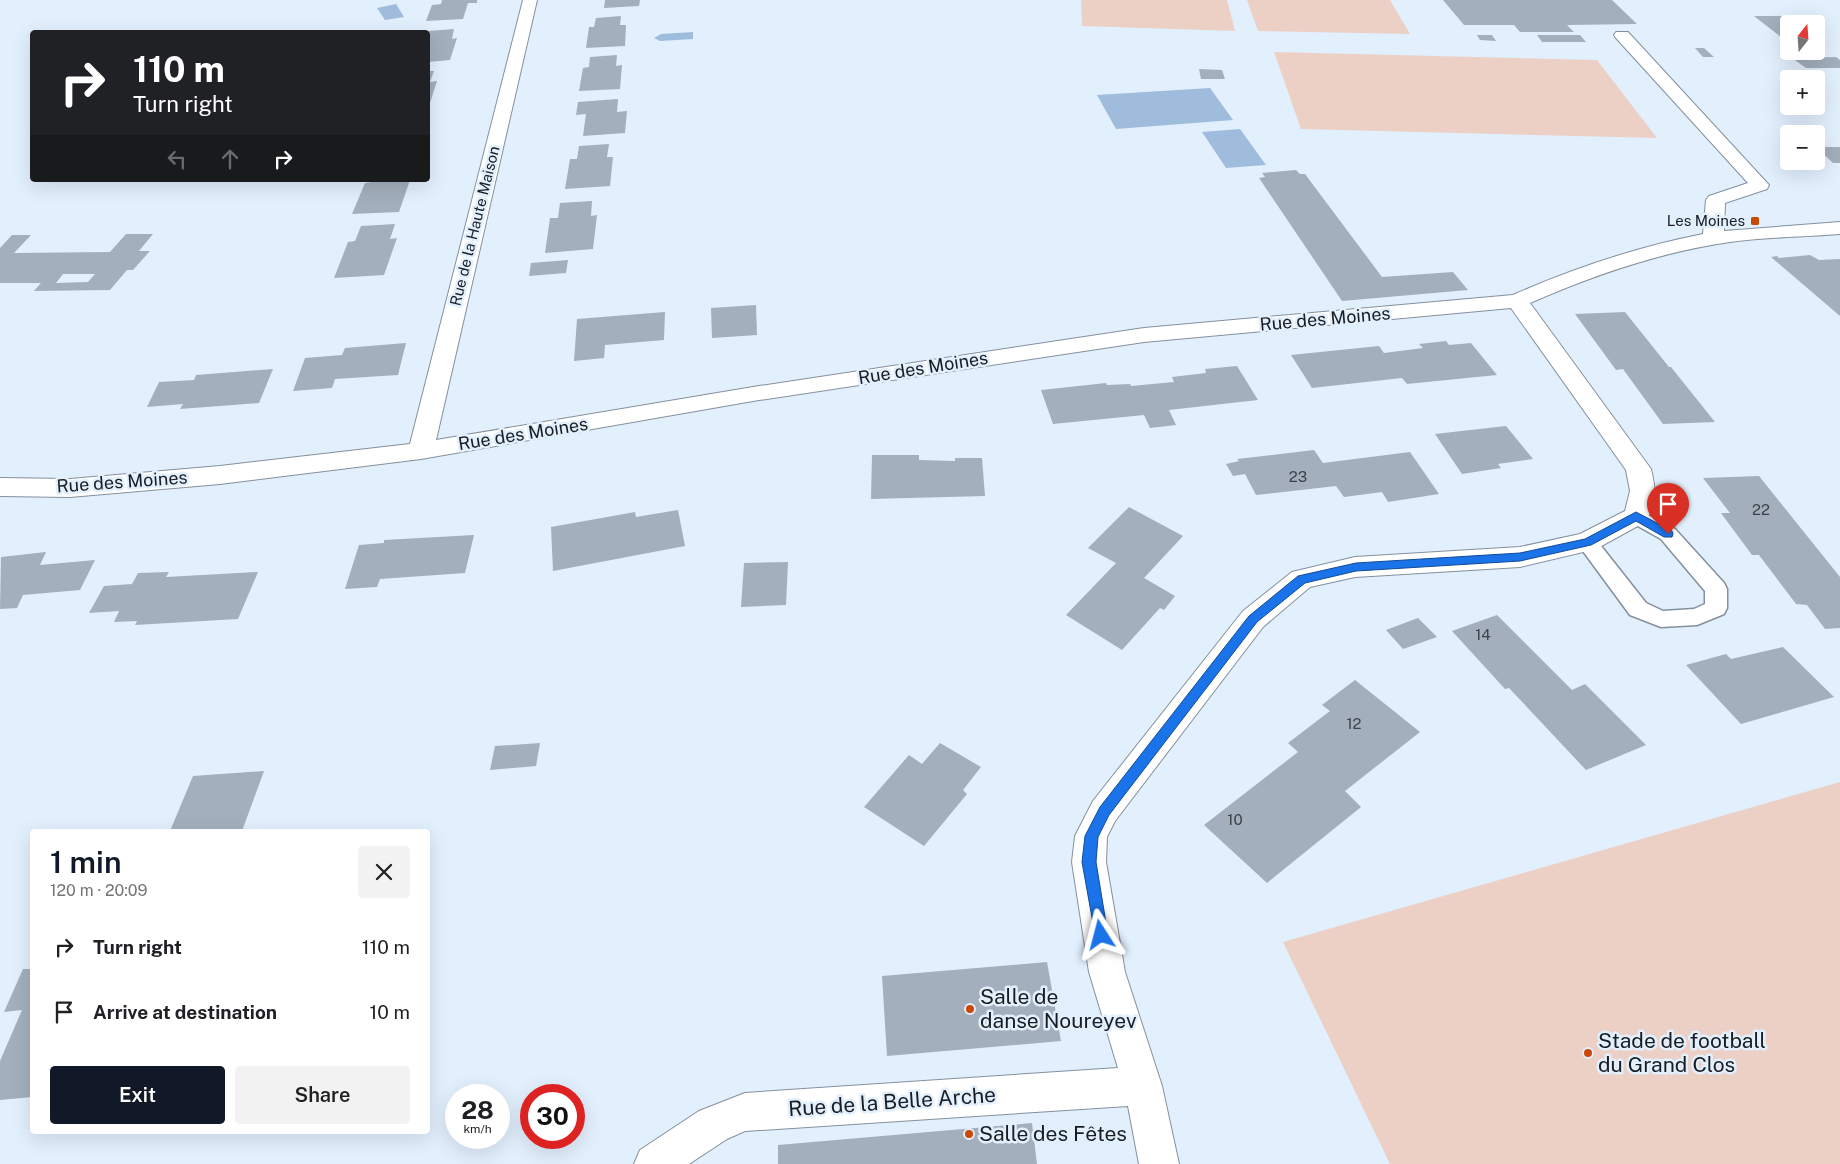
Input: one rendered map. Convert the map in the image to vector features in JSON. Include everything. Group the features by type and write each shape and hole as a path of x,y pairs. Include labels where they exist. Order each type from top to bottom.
{"street":[{"name":"Rue de la Haute Maison","path":"421,451 530,0"},
{"path":"1622,35 1760,185 1716,200 1713,239"},
{"name":"Rue des Moines","path":"0,487 79,487 220,475 421,451 753,394 1144,335 1517,301 1551,286 1647,252 1730,236 1840,228"},
{"path":"1159,1164 1143,1086 1107,972 1089,862 1091,836 1104,811 1253,619 1302,579 1356,567 1520,557 1588,542 1636,516 1643,492 1638,469 1517,301"},
{"name":"Rue de la Belle Arche","path":"654,1164 712,1126 745,1112 1143,1086"}],"lane":[{"path":"1588,542 1638,609 1661,619 1697,617 1716,608 1716,589 1668,534 1636,516"}],"shaded area":[{"path":"1081,0 1227,0 1235,31 1082,26"},
{"path":"1247,0 1390,0 1410,34 1258,31"},
{"path":"1274,52 1597,60 1657,138 1301,129"},
{"name":"Stade de football du Grand Clos","path":"1840,782 1840,1164 1390,1164 1283,942"}],"water":[{"path":"396,4 404,17 385,20 377,8"},
{"path":"693,32 693,39 660,41 654,38 661,34"},
{"path":"1210,88 1233,120 1116,129 1097,95"},
{"path":"1240,129 1266,165 1226,168 1202,132"}],"building":[{"path":"442,0 477,0 477,3 468,3 463,19 426,21 432,5 441,4"},
{"path":"605,0 640,0 639,6 604,8"},
{"path":"1443,0 1612,0 1637,24 1567,25 1574,32 1520,32 1514,25 1464,25"},
{"path":"621,16 620,25 626,25 625,46 586,48 589,27 594,27 596,18"},
{"path":"1754,16 1780,16 1780,36"},
{"path":"454,29 452,39 457,38 450,60 430,62 430,31"},
{"path":"1477,35 1492,35 1496,41 1480,40"},
{"path":"1537,35 1580,35 1586,42 1542,42"},
{"path":"1695,48 1704,48 1714,57 1703,57"},
{"path":"617,55 616,66 622,65 620,89 579,91 583,68 589,67 590,57"},
{"path":"1825,57 1836,57 1840,60 1840,68 1806,68 1795,60 1825,60"},
{"path":"1199,69 1222,70 1225,79 1201,79"},
{"path":"430,71 434,71 430,82"},
{"path":"437,81 430,103 430,82"},
{"path":"618,99 617,112 627,111 625,133 583,136 586,114 576,115 578,102"},
{"path":"609,144 607,157 613,157 610,186 565,189 570,159 577,159 579,146"},
{"path":"1825,147 1840,147 1840,163 1833,163 1825,155"},
{"path":"1296,170 1300,174 1305,174 1382,277 1453,272 1468,290 1342,301 1259,178 1265,177 1262,173"},
{"path":"409,182 399,212 352,214 365,183"},
{"path":"592,201 591,216 597,215 593,249 545,253 550,218 558,218 560,203"},
{"path":"395,224 390,239 397,238 384,275 334,278 348,242 355,241 361,226"},
{"path":"126,234 153,234 139,251 150,251 133,270 127,270 110,290 34,291 41,283 0,283 0,248 12,235 31,235 14,253 110,252","holes":["63,274 95,274 88,282 56,283"]},
{"path":"1810,255 1819,260 1840,259 1840,316 1771,257"},
{"path":"568,260 566,273 529,276 531,263"},
{"path":"756,305 757,335 712,338 711,308"},
{"path":"665,312 664,340 605,345 604,358 574,361 577,319"},
{"path":"1625,312 1715,422 1663,424 1623,369 1616,370 1575,314"},
{"path":"1446,341 1449,345 1471,343 1497,375 1407,384 1402,378 1312,388 1291,355 1379,346 1384,353 1423,348 1419,344"},
{"path":"406,343 398,375 335,379 332,388 293,391 305,358 342,355 345,348"},
{"path":"1237,366 1258,400 1169,410 1176,425 1150,428 1144,415 1053,424 1041,390 1106,383 1107,385 1130,384 1131,386 1174,382 1172,377 1206,373 1205,369"},
{"path":"273,369 259,403 180,409 183,404 147,407 159,382 194,380 196,375"},
{"path":"1506,426 1533,459 1498,464 1501,468 1462,474 1435,434"},
{"path":"1314,450 1323,463 1410,452 1439,494 1388,502 1382,492 1344,497 1336,486 1256,495 1245,474 1233,476 1226,464 1239,461 1237,459"},
{"path":"872,455 919,455 919,460 955,461 955,458 982,458 985,496 871,499"},
{"path":"1759,476 1840,577 1840,628 1825,629 1807,605 1796,604 1759,555 1752,555 1721,513 1730,513 1703,478"},
{"path":"1129,507 1183,536 1144,578 1175,596 1164,610 1160,608 1122,650 1066,615 1116,563 1088,548"},
{"path":"678,510 685,546 553,571 551,527 635,512 636,517"},
{"path":"474,535 465,573 380,579 377,587 345,589 359,545 384,543 384,540"},
{"path":"46,552 40,565 95,560 80,590 23,595 17,608 0,609 1,557"},
{"path":"788,562 786,605 741,607 744,563"},
{"path":"169,572 166,577 258,572 238,619 135,625 137,621 114,622 119,611 89,613 104,586 132,584 138,573"},
{"path":"1497,615 1572,690 1585,684 1646,745 1586,770 1509,688 1505,689 1452,631"},
{"path":"1418,618 1437,637 1403,649 1386,630"},
{"path":"1783,647 1834,697 1741,724 1686,665 1726,654 1731,659"},
{"path":"1355,680 1420,732 1345,791 1361,807 1267,883 1204,825 1298,752 1288,743 1330,711 1322,705"},
{"path":"540,743 536,766 490,770 495,746"},
{"path":"940,743 981,767 963,790 967,794 924,846 864,807 909,755 922,764"},
{"path":"264,771 243,829 171,829 193,776"},
{"name":"Salle de danse Noureyev","path":"1047,962 1061,1041 887,1056 882,976"},
{"path":"23,969 30,969 30,1097 0,1100 0,1061 22,1010 4,1012"},
{"name":"Salle des Fêtes","path":"1032,1123 1037,1164 778,1164 778,1145"}],"place":[{"name":"Les Moines","path":"1755,221"},
{"name":"Salle de danse Noureyev","path":"970,1009"},
{"name":"Stade de football du Grand Clos","path":"1588,1053"},
{"name":"Salle des Fêtes","path":"969,1134"}],"route":[{"path":"1101,935 1089,862 1091,836 1104,811 1253,619 1302,579 1356,567 1520,557 1588,542 1636,516 1668,534"}]}
